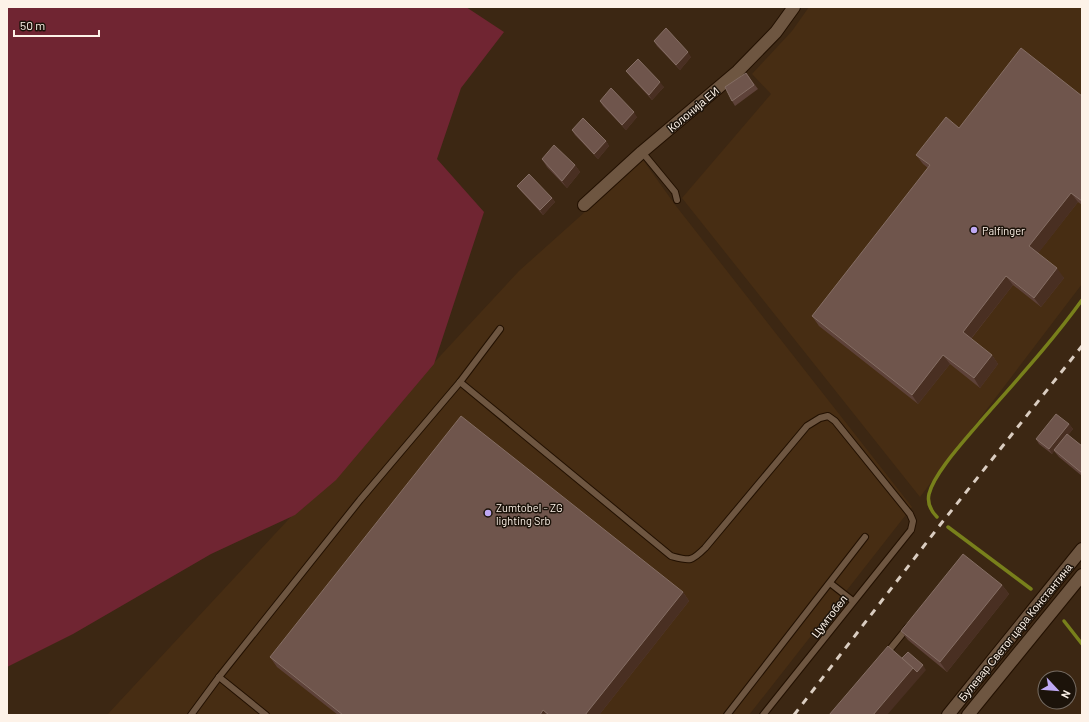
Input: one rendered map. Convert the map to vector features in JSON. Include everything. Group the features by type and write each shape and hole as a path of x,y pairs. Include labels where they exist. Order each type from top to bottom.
{"main road":[{"name":"Колонија ЕИ","path":"584,205 642,152 738,71 776,32 794,7"},
{"name":"Булевар Светог цара Константина","path":"948,715 1082,549"},
{"name":"Булевар Светог цара Константина","path":"968,715 1082,575"}],"lane":[{"path":"642,152 675,192 677,200"},
{"path":"191,715 219,676 360,500 460,382 500,329"},
{"name":"Цумтобел","path":"460,382 671,556 685,560 694,559 705,548 806,426 820,418 828,416 835,421 910,514 913,521 911,530 763,715"},
{"path":"727,715 866,537"},
{"path":"830,583 853,602"},
{"path":"882,658 912,622"},
{"path":"219,676 266,715"}],"shaded area":[{"path":"7,7 466,7 504,32 461,88 437,159 484,212 434,364 336,480 295,515 211,554 73,634 7,667"},
{"path":"809,7 1082,7 1082,284 920,497 682,198 771,94 752,74 792,31"},
{"path":"643,160 676,206 912,507 749,715 107,715 519,271"}],"building":[{"path":"666,28 688,52 676,65 654,41"},
{"name":"Palfinger","path":"1021,48 1082,96 1082,201 1071,193 1029,246 1057,268 1034,298 1006,276 963,332 992,355 974,378 943,355 912,395 812,316 930,165 916,155 946,117 959,128"},
{"path":"638,59 660,82 649,95 626,71"},
{"path":"746,73 754,85 732,101 725,87"},
{"path":"611,88 634,112 622,125 600,101"},
{"path":"583,118 606,141 594,154 572,130"},
{"path":"554,145 575,165 562,181 542,159"},
{"path":"529,174 552,198 540,210 517,186"},
{"path":"1056,414 1069,424 1049,449 1036,439"},
{"name":"Zumtobel - ZG lighting Srb","path":"461,416 683,592 585,715 549,715 543,710 540,715 343,715 270,657"},
{"path":"1067,434 1082,446 1082,473 1054,450"},
{"path":"963,554 1002,585 940,662 901,631"},
{"path":"888,646 913,668 873,715 829,715"},
{"path":"908,652 923,665 917,672 902,658"}],"waterway":[{"path":"937,517 930,507 929,494 943,467 966,438 1045,347 1082,300"},
{"path":"948,527 1031,589"},
{"path":"1064,621 1082,644"}],"railway":[{"path":"794,715 940,525 1082,346"}],"place":[{"name":"Palfinger","path":"974,230"},
{"name":"Zumtobel - ZG lighting Srb","path":"488,513"}]}
